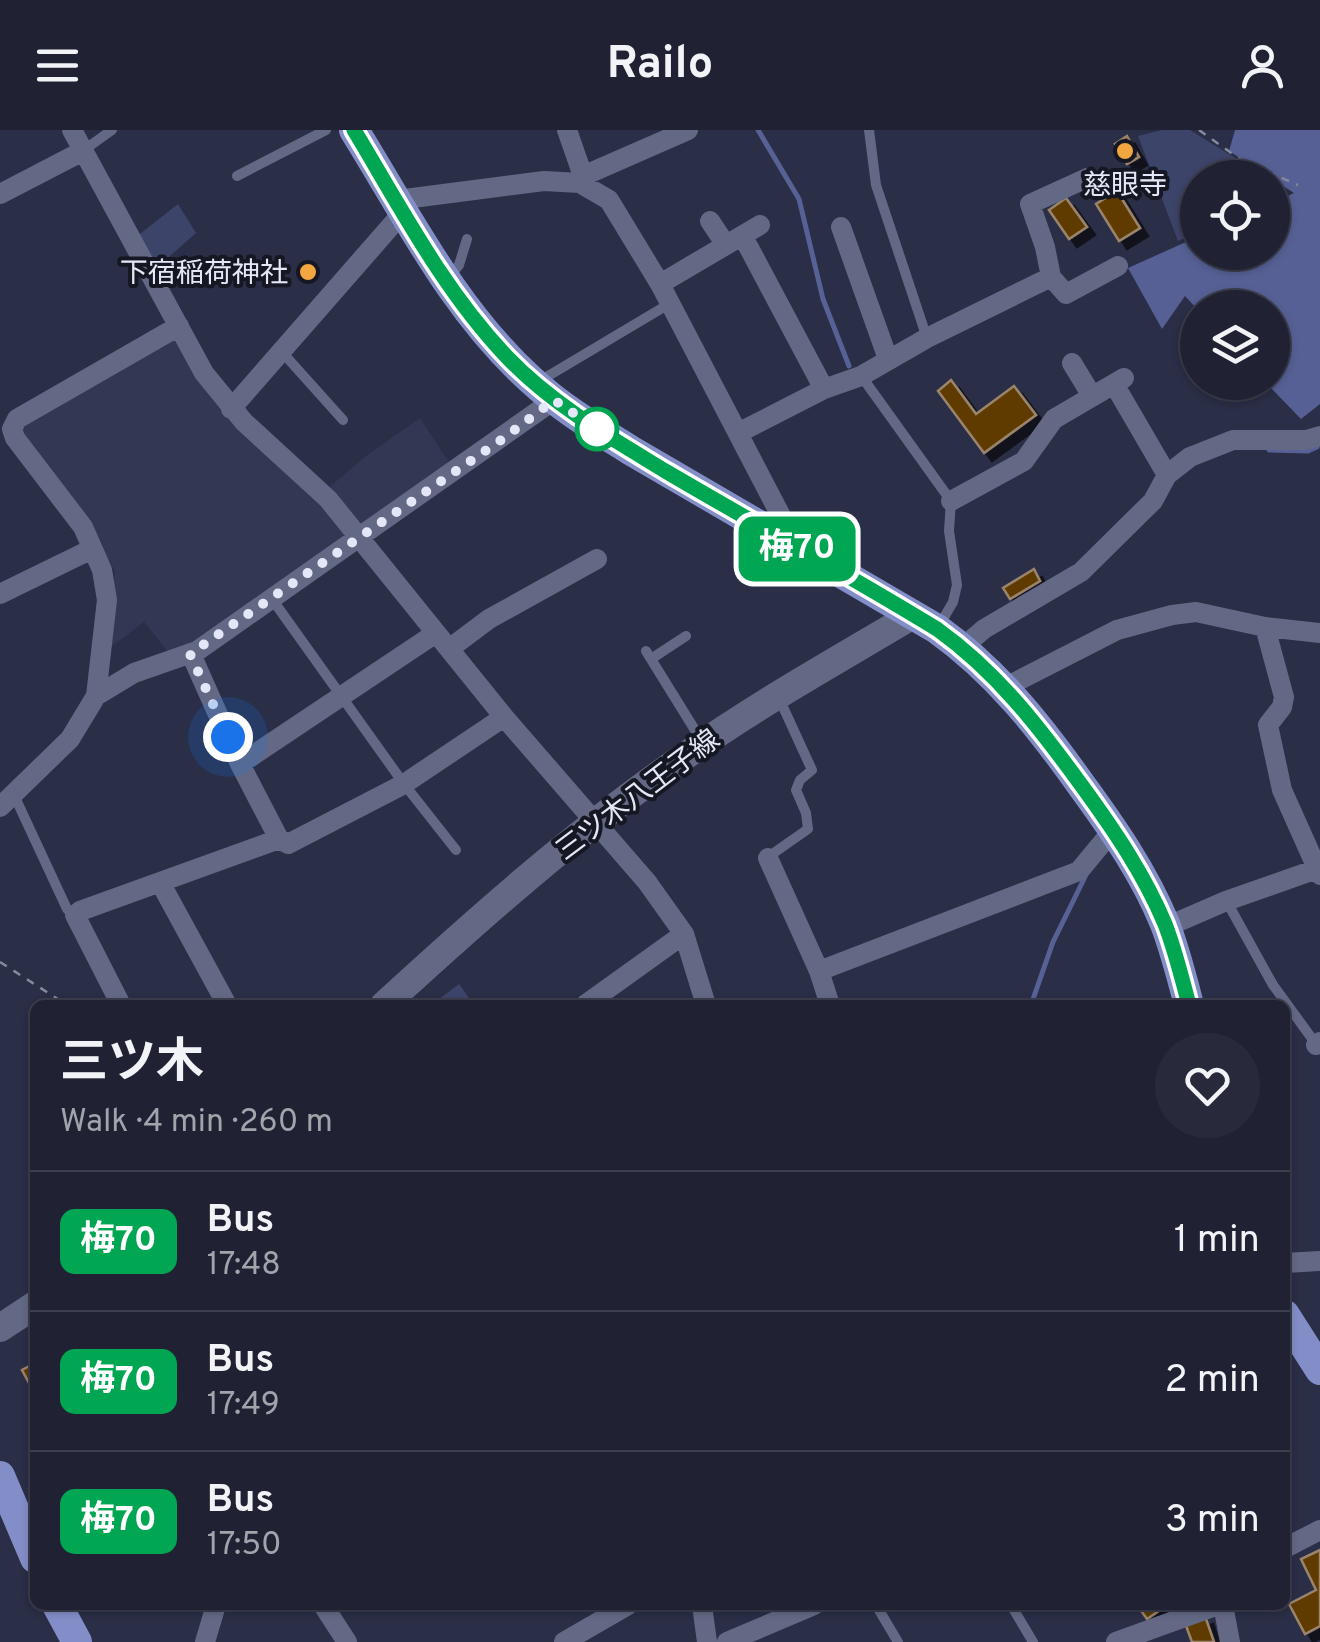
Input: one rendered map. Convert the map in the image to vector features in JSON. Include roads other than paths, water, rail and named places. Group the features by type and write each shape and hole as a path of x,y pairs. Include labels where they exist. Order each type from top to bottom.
{"main road":[{"path":"363,133 445,280 487,336 545,392 630,450 925,622 963,648 1006,687 1114,830 1143,878 1166,927 1188,1000"},
{"name":"三ツ木八王子線","path":"390,1000 596,822 704,743 777,696 925,622"},
{"path":"0,1328 30,1308"},
{"path":"1290,1323 1320,1370"},
{"path":"0,1476 30,1546"},
{"path":"59,1610 77,1642"}],"street":[{"path":"72,130 204,372 231,409 318,489 504,716 648,882 684,934 704,1000"},
{"path":"567,130 581,180 609,200 660,284 781,516 776,536"},
{"path":"231,409 401,206 544,181 581,180 678,132"},
{"path":"0,194 83,150"},
{"path":"1088,178 1030,204 1050,278 1066,294 1118,266"},
{"path":"710,221 726,246"},
{"path":"660,284 760,225"},
{"path":"842,227 888,359"},
{"path":"748,246 824,389"},
{"path":"738,433 824,389 861,376 927,338 1050,278"},
{"path":"7,801 70,739 96,696 108,600 102,570 83,526 14,438 13,424 17,418 179,326"},
{"path":"1072,363 1092,396"},
{"path":"951,500 1024,461 1054,420 1119,381 1168,475"},
{"path":"96,696 134,673 190,654 272,599 360,538 545,392"},
{"path":"963,648 984,628 1081,572 1153,501 1168,475 1190,457 1234,440 1306,440 1320,436"},
{"path":"0,594 92,549"},
{"path":"240,764 342,695 597,558"},
{"path":"1006,687 1116,630 1172,614 1196,612 1265,627 1320,632"},
{"path":"1166,927 1317,862 1282,790 1268,724 1282,707 1284,697 1265,627"},
{"path":"190,654 240,764 280,839 288,844 404,784 504,716"},
{"path":"819,970 1079,870 1114,830"},
{"path":"125,999 75,915 280,839"},
{"path":"768,858 819,970 828,1000"},
{"path":"161,884 224,1000"},
{"path":"592,1000 684,934"},
{"path":"1290,1263 1320,1261"},
{"path":"1290,1545 1320,1530"},
{"path":"205,1642 217,1610"},
{"path":"326,1610 347,1642"},
{"path":"564,1642 619,1610"},
{"path":"703,1610 707,1642"},
{"path":"727,1642 802,1610"},
{"path":"1116,1642 1206,1610"},
{"path":"1221,1610 1230,1642"}],"lane":[{"path":"83,150 112,130"},
{"path":"236,176 326,130"},
{"path":"869,130 876,185 927,338"},
{"path":"445,280 455,273 467,238"},
{"path":"545,392 670,304"},
{"path":"282,352 342,420"},
{"path":"861,376 951,500 949,531 958,585 954,602 925,622"},
{"path":"272,599 456,850"},
{"path":"686,636 648,654 704,743"},
{"path":"768,858 808,829 796,790 800,780 812,770 777,696"},
{"path":"7,801 67,908 75,915"},
{"path":"1226,901 1284,1000"},
{"path":"1290,1008 1319,1046"},
{"path":"879,1610 898,1642"},
{"path":"1015,1610 1034,1642"}],"waterway":[{"path":"758,130 799,199 823,299 849,366"},
{"path":"1269,450 1308,451 1317,447"},
{"path":"1033,1000 1053,942 1085,877"}],"place":[{"name":"慈眼寺","path":"1125,151"},
{"name":"下宿稲荷神社","path":"308,272"}]}
